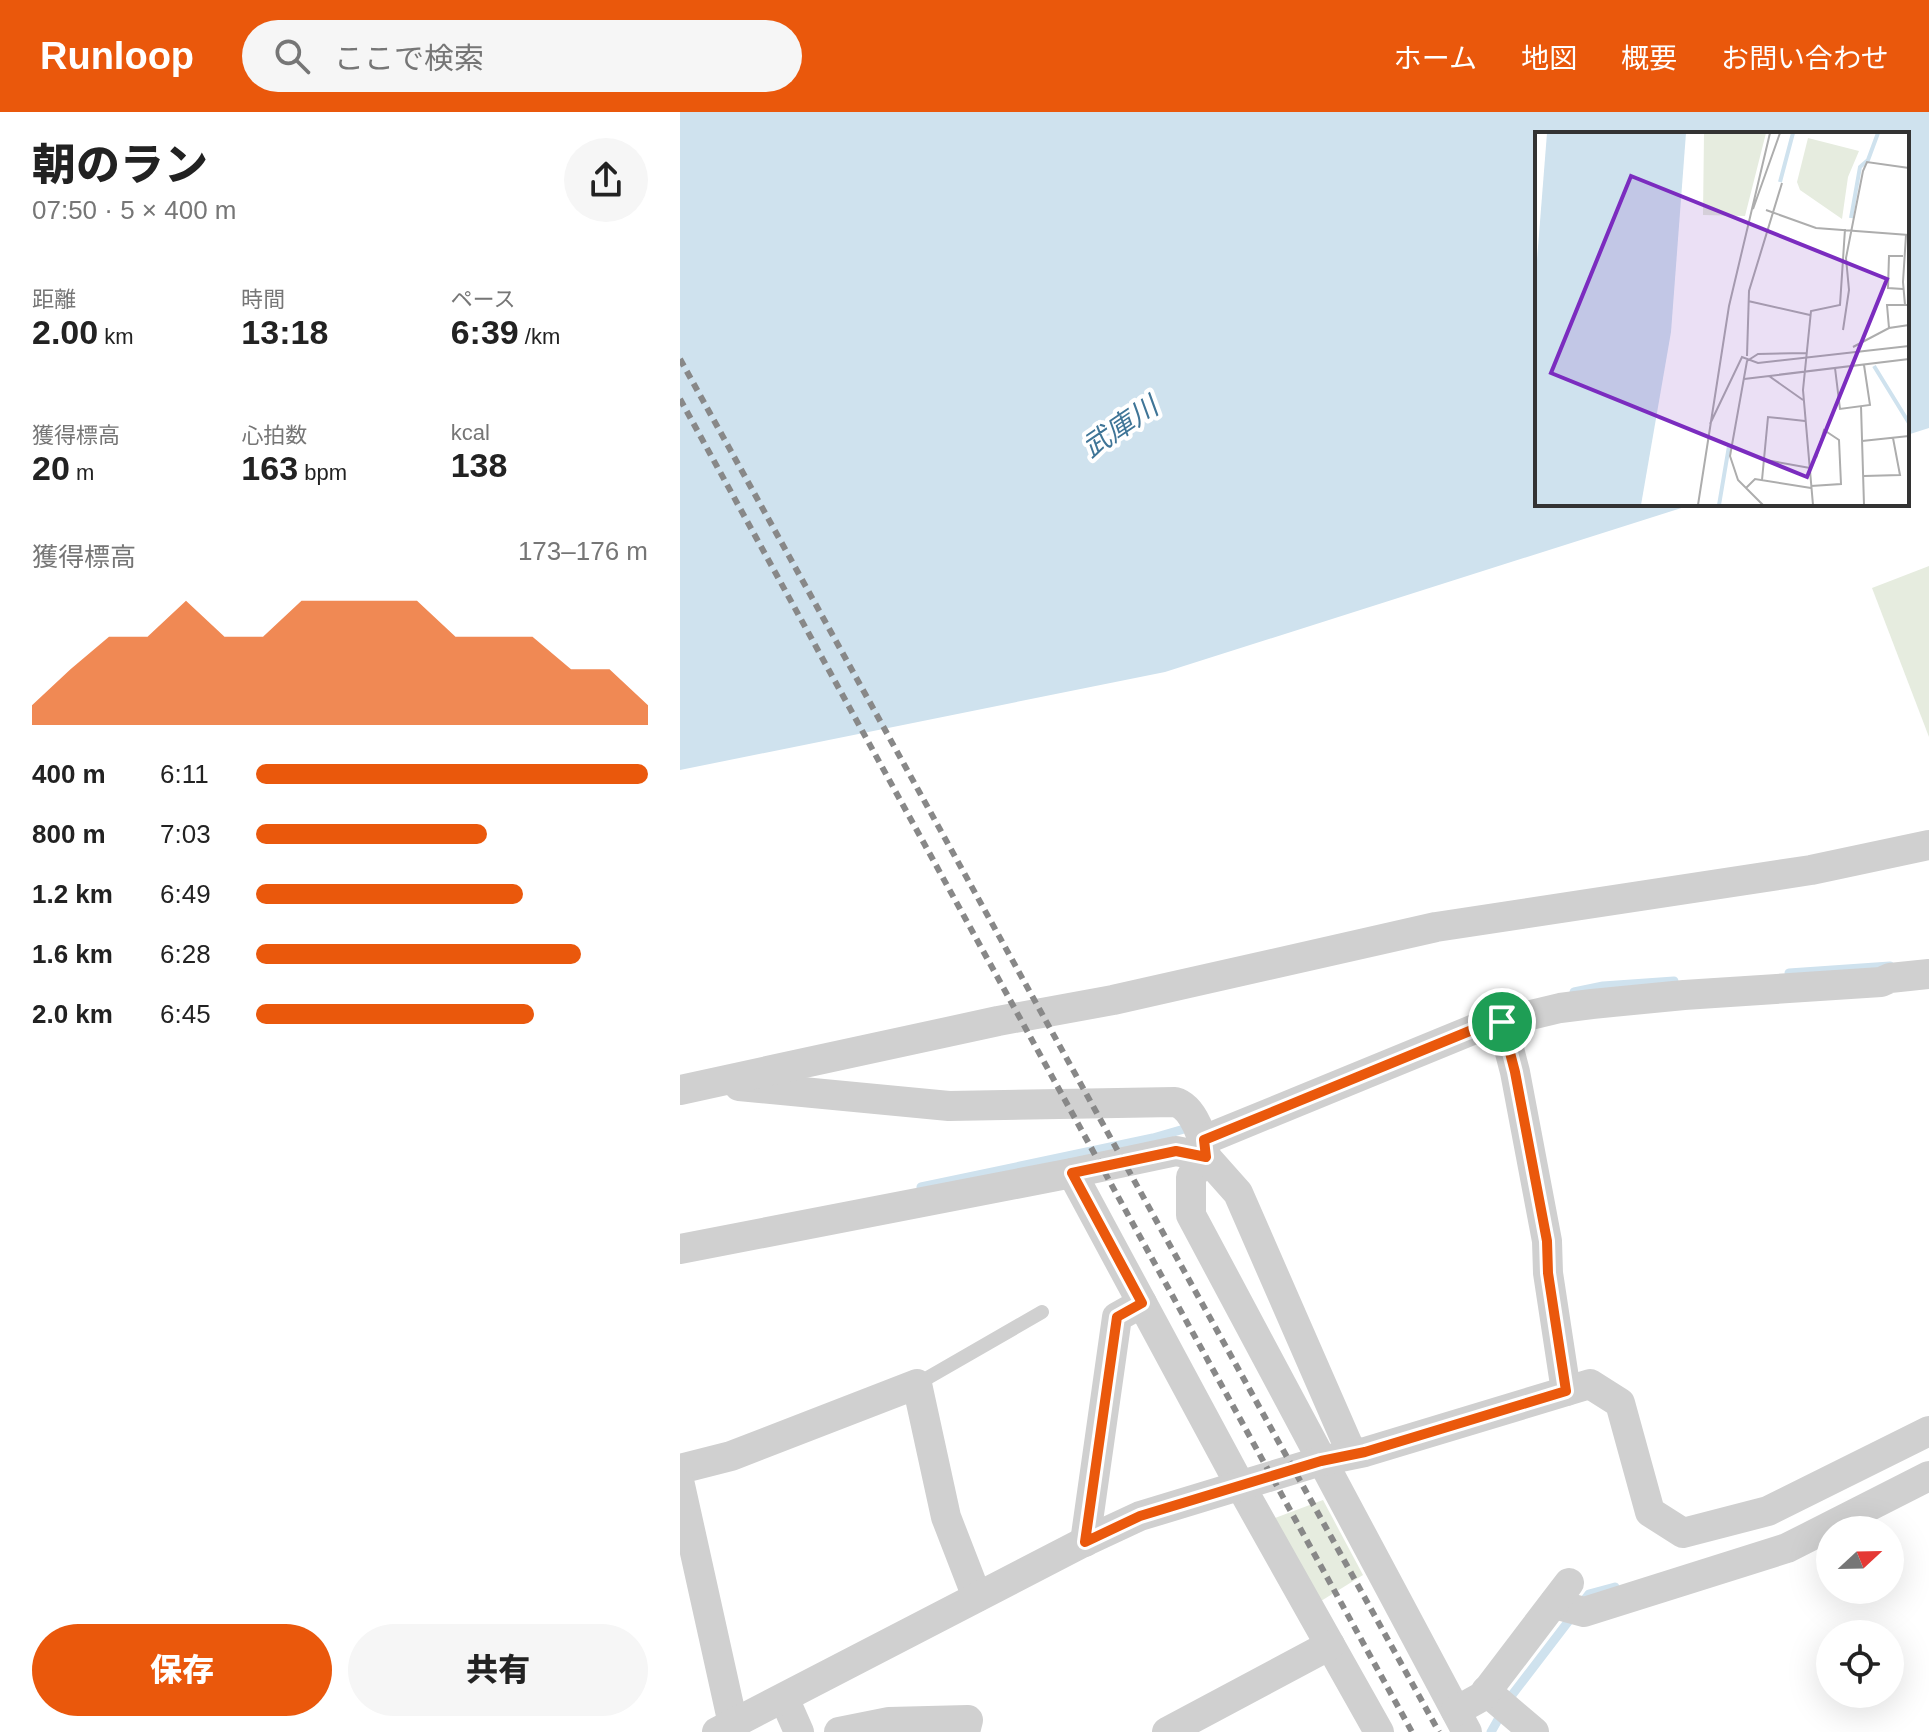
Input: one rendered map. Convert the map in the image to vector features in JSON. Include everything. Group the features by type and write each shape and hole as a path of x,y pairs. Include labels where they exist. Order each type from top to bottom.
{"street":[{"path":"694,1087 998,1021 1113,1000 1436,927 1811,870 1922,848"},
{"path":"680,1249 1176,1151 1201,1137 1494,1021 1592,1004 1881,982 1890,978 1929,974"},
{"path":"1502,1022 1515,1072 1547,1241 1548,1273 1566,1391"},
{"path":"694,1087 949,1106 1181,1104 1238,1193 1352,1454"},
{"path":"1201,1137 1191,1177 1191,1215 1461,1722 1483,1696 1508,1709 1567,1601 1787,1548 1929,1476"},
{"path":"1072,1173 1240,1485 1379,1732"},
{"path":"1085,1542 1117,1317 1142,1303"},
{"path":"680,1469 731,1456 917,1384 946,1517 977,1597"},
{"path":"680,1485 725,1728 1140,1516 1590,1384 1620,1403 1650,1512 1683,1533 1768,1511 1929,1431"},
{"path":"1167,1732 1330,1645"},
{"path":"784,1698 799,1732"},
{"path":"839,1732 889,1722 968,1720 965,1732"}],"lane":[{"path":"917,1384 1042,1312"}],"shaded area":[{"path":"1929,566 1929,737 1872,588"},
{"path":"1323,1500 1363,1575 1321,1601 1275,1518"}],"water":[{"name":"武庫川","path":"680,112 1929,112 1929,428 1909,434 1909,132 1535,132 1535,506 1688,506 1165,672 680,770"}],"waterway":[{"path":"1789,973 1890,966"},
{"path":"1574,992 1603,986 1674,981"},
{"path":"921,1187 1153,1138 1191,1127"},
{"path":"1583,1602 1589,1594 1615,1587"},
{"path":"1491,1732 1512,1695 1574,1614"}],"railway":[{"path":"680,359 1439,1732"},
{"path":"680,399 1412,1732"}],"route":[{"path":"1494,1021 1502,1022 1515,1072 1547,1241 1548,1273 1566,1391 1140,1516 1085,1542 1117,1317 1142,1303 1072,1173 1176,1151 1206,1157 1204,1140 1494,1021"}]}
